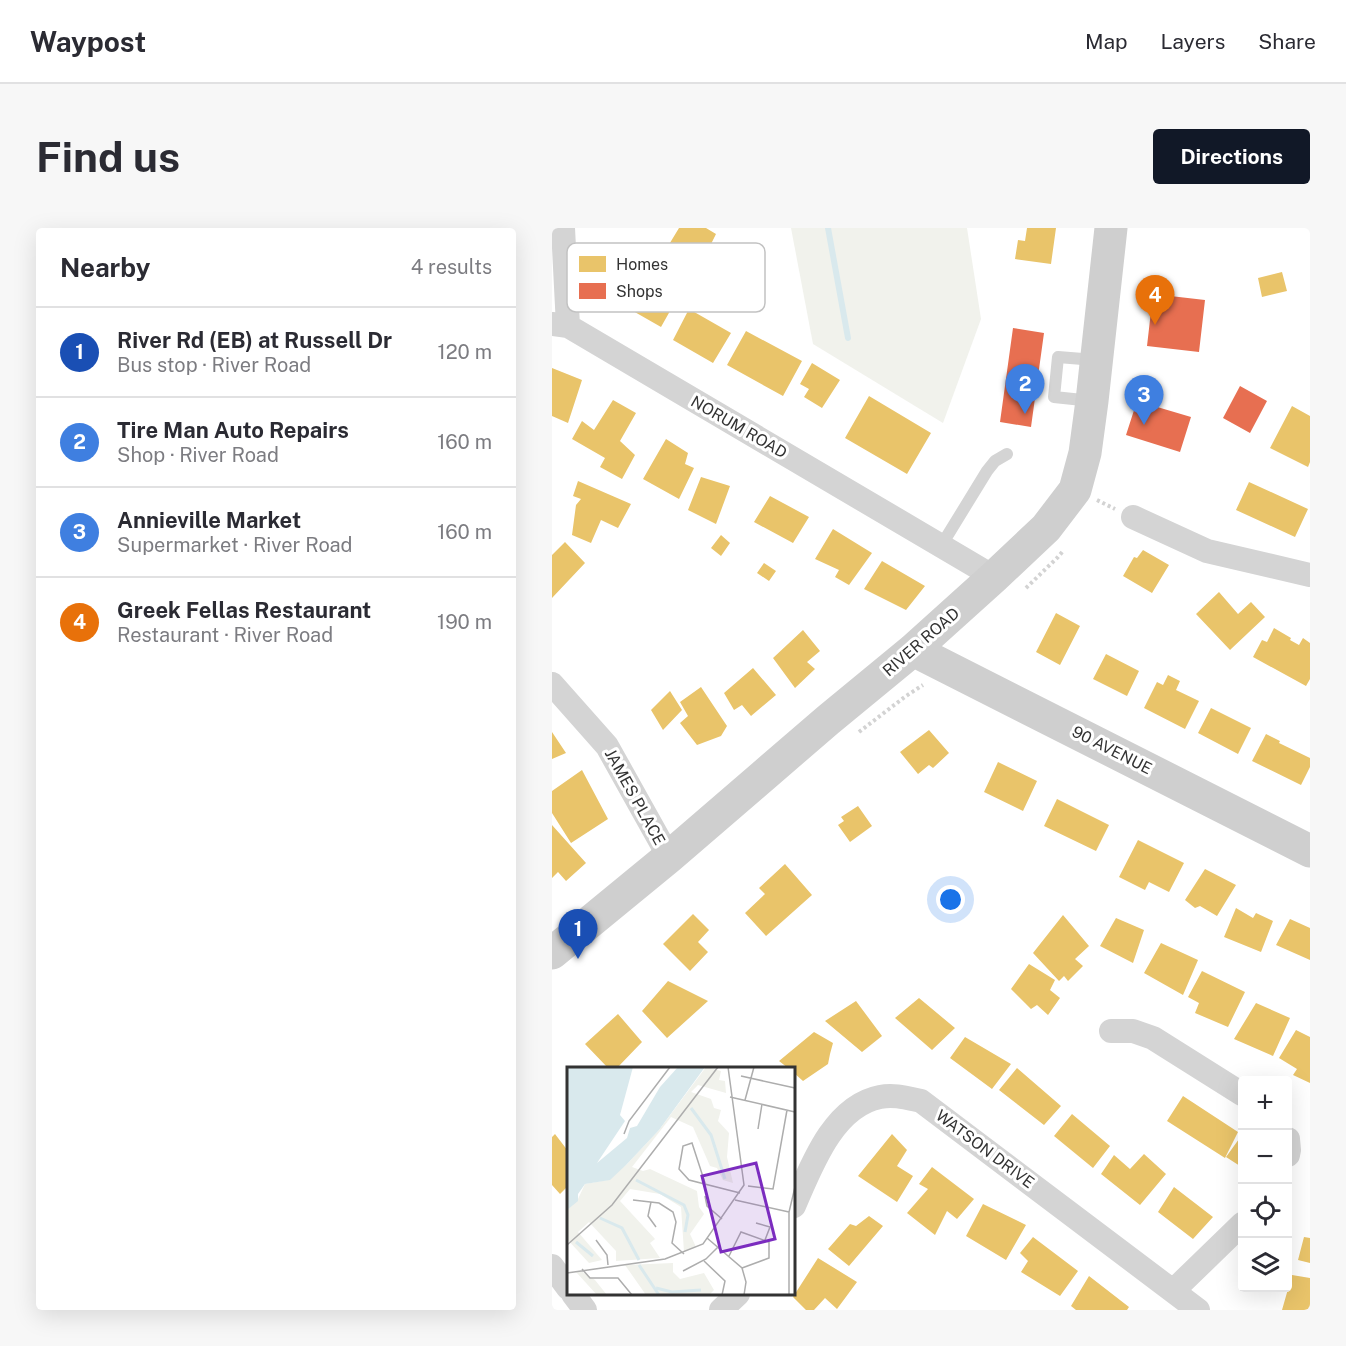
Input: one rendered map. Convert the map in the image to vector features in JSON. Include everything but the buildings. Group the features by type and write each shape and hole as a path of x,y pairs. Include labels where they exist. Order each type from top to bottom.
{"street":[{"name":"NORUM ROAD","path":"563,228 560,325 994,577"},
{"name":"RIVER ROAD","path":"552,953 913,650 1046,528 1075,490 1085,453 1111,228"},
{"path":"1133,517 1207,551 1310,575"},
{"name":"90 AVENUE","path":"913,650 1310,851"},
{"name":"JAMES PLACE","path":"552,684 607,746 669,857"},
{"path":"1111,1031 1133,1031 1153,1038 1238,1091"},
{"name":"WATSON DRIVE","path":"795,1204 819,1153 834,1128 851,1109 880,1096 900,1096 921,1101 1198,1310"},
{"path":"1173,1291 1238,1228"},
{"path":"552,1266 567,1287"},
{"path":"574,1295 585,1310"},
{"path":"721,1310 736,1295"}],"lane":[{"path":"941,546 987,471 995,461 1007,454"}],"path":[{"path":"1075,490 1133,517"}],"shaded area":[{"path":"791,228 967,228 981,319 943,423 813,344"}],"waterway":[{"path":"828,228 848,338"}],"place":[{"name":"Greek Fellas Restaurant","path":"1155,325"},
{"name":"Tire Man Auto Repairs","path":"1025,414"},
{"name":"Annieville Market","path":"1144,425"},
{"name":"River Rd (EB) at Russell Dr","path":"578,959"}]}
